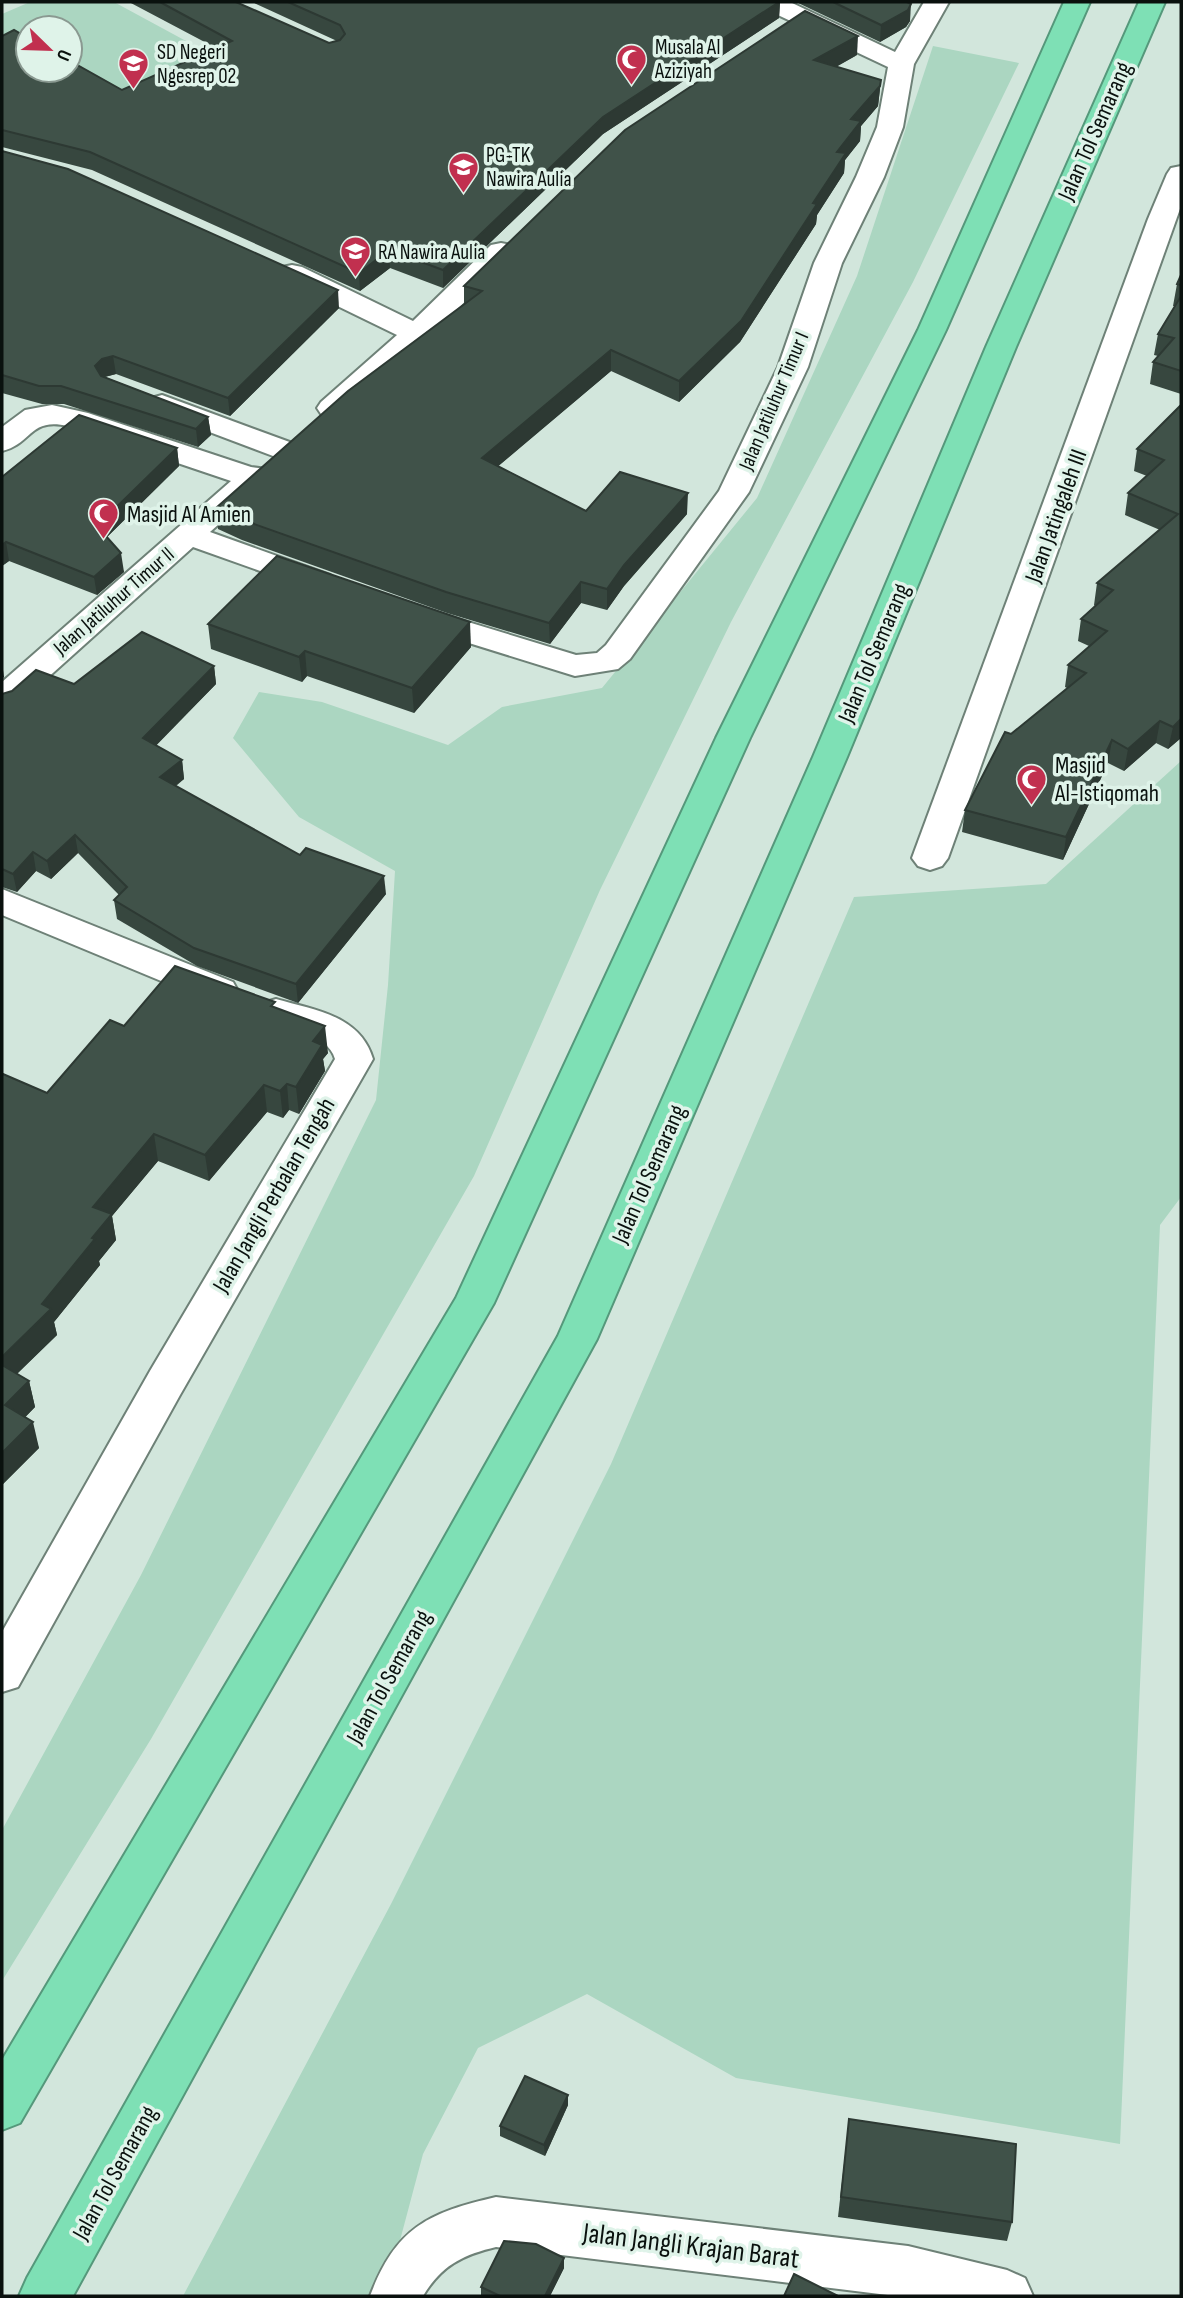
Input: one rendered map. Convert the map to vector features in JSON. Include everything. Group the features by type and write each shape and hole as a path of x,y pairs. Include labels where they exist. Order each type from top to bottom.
{"highway":[{"path":"2,2106 474,1303 733,738 932,330 1077,2"},
{"name":"Jalan Tol Semarang","path":"45,2296 577,1339 820,782 1001,347 1152,2"}],"street":[{"path":"770,2 792,25 901,64"},
{"name":"Jalan Jatiluhur Timur I","path":"396,609 575,666 592,666 606,662 618,652 734,492 793,367 828,263 870,177 890,127 901,64 936,2"},
{"name":"Jalan Jatingaleh III","path":"930,858 1172,221 1181,174"},
{"name":"Jalan Jatiluhur Timur II","path":"2,700 415,333 525,228"},
{"path":"271,263 415,333"},
{"path":"141,396 301,435"},
{"path":"2,442 34,416 49,412 253,478"},
{"path":"189,536 344,591"},
{"path":"2,658 32,672"},
{"name":"Jalan Jangli Perbalan Tengah","path":"2,901 181,977 334,1032 353,1050 354,1059 165,1384 2,1673"},
{"name":"Jalan Jangli Krajan Barat","path":"398,2292 414,2260 438,2239 464,2229 496,2222 908,2272 1007,2296"}],"green space":[{"path":"30,2 114,2 210,54 124,94 84,71 84,14 14,14 14,42 2,44 2,14"},
{"path":"933,46 1019,63 913,282 731,622 600,890 474,1176 151,1739 2,1981 2,1830 141,1575 376,1100 388,985 395,871 299,817 233,738 259,692 322,702 448,745 502,707 602,688 757,498 857,276"},
{"path":"1181,761 1181,1197 1160,1225 1120,2144 736,2078 587,1994 478,2048 423,2154 390,2278 381,2296 183,2296 391,1904 611,1464 854,897 1046,884"}],"building":[{"path":"160,2 236,2 329,43 340,40 345,34 340,25 288,2 779,2 603,117 443,270 389,250 359,273 90,152 2,130 2,36 14,30 14,84 84,84 84,69 122,90 232,41"},
{"path":"833,2 911,4 908,10 881,25"},
{"path":"805,11 858,36 814,60 881,80 880,86 851,119 861,121 837,152 846,153 813,203 817,204 741,321 679,381 611,350 482,458 586,511 620,472 688,493 624,565 607,589 581,582 549,623 446,592 216,508 348,391 482,291 464,286 625,130"},
{"path":"2,151 68,169 338,290 228,398 113,356 102,359 95,366 101,376 208,417 196,429 61,386 39,386 2,375"},
{"path":"1181,296 1181,371 1153,362 1174,338 1158,334"},
{"path":"1181,405 1181,719 1173,727 1160,721 1128,749 1112,740 1066,837 965,810 1005,732 1011,734 1086,673 1068,665 1107,631 1081,619 1113,590 1097,583 1178,514 1128,493 1164,460 1137,449"},
{"path":"79,415 177,448 97,526 121,553 94,577 6,542 2,545 2,477"},
{"path":"277,556 470,622 412,688 305,651 299,657 208,624"},
{"path":"142,632 214,666 143,738 182,760 160,777 300,855 306,848 384,876 296,984 194,948 114,900 127,887 75,835 47,861 33,852 13,874 2,869 2,694 12,691 36,670 74,684"},
{"path":"175,966 275,1002 271,1006 325,1026 313,1041 322,1045 296,1087 287,1084 280,1091 264,1085 205,1155 154,1134 93,1207 112,1214 42,1304 51,1309 2,1357 2,1075 47,1093 110,1020 124,1026"},
{"path":"2,1365 29,1381 5,1405 33,1422 2,1453"},
{"path":"525,2076 568,2095 544,2145 500,2126"},
{"path":"849,2119 1016,2144 1012,2222 841,2197"},
{"path":"504,2241 536,2244 564,2258 545,2296 500,2296 481,2287"},
{"path":"794,2274 838,2296 784,2296"}],"place":[{"name":"Musala Al Aziziyah","path":"632,86"},
{"name":"SD Negeri Ngesrep 02","path":"134,91"},
{"name":"PG-TK Nawira Aulia","path":"463,194"},
{"name":"RA Nawira Aulia","path":"355,279"},
{"name":"Masjid Al Amien","path":"104,541"},
{"name":"Masjid Al-Istiqomah","path":"1032,806"}]}
